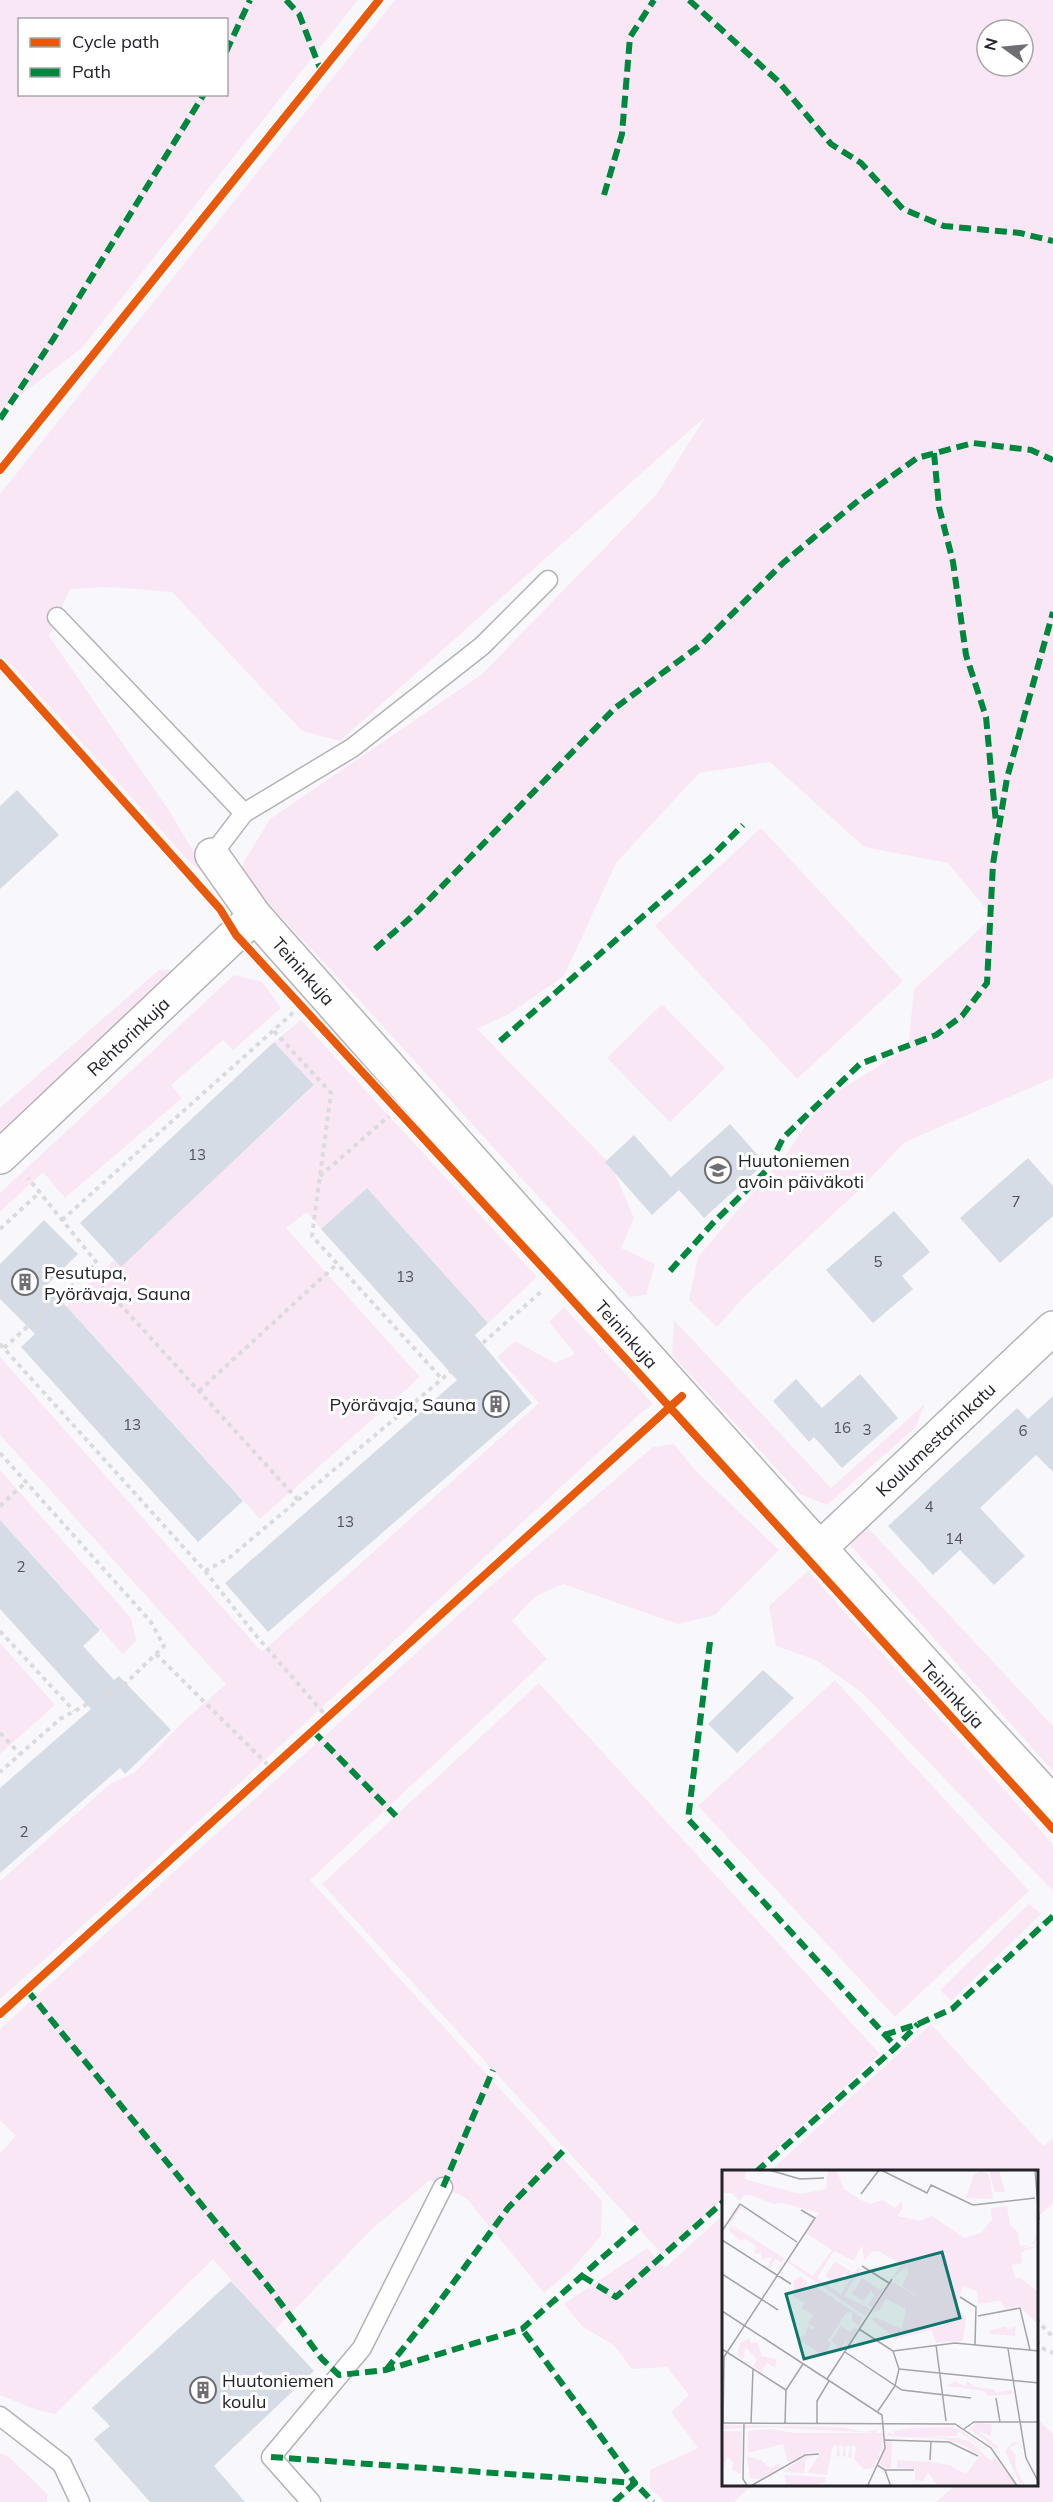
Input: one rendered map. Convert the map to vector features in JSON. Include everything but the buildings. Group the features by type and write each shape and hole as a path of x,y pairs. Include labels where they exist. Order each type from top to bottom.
{"street":[{"name":"Teininkuja","path":"212,855 255,916 567,1269 819,1549 1053,1803"},
{"name":"Rehtorinkuja","path":"3,1154 255,916"},
{"name":"Koulumestarinkatu","path":"819,1549 1053,1328"}],"lane":[{"path":"212,855 244,813 352,747 482,646 548,580"},
{"path":"57,617 244,813"},
{"path":"311,2502 271,2457 362,2348 443,2187"},
{"path":"0,2416 62,2464 80,2502"}],"path":[{"path":"62,1220 301,1006 294,998"},
{"path":"274,1031 331,1093 312,1236 442,1379"},
{"path":"320,1176 396,1109"},
{"path":"3,1154 40,1192 97,1263 4,1348"},
{"path":"0,1229 40,1192"},
{"path":"199,1392 338,1264"},
{"path":"205,1571 229,1558 442,1379 567,1269"},
{"path":"89,1270 298,1500"},
{"path":"0,1344 205,1571 253,1632 327,1717"},
{"path":"0,1453 151,1622 164,1646 126,1683 60,1719 0,1772"},
{"path":"0,1506 26,1482"},
{"path":"0,1631 74,1711"},
{"path":"156,1654 271,1768"},
{"path":"320,1724 336,1709"},
{"path":"0,1733 20,1754"},
{"path":"262,1776 280,1761"},
{"path":"1038,2321 1053,2337"},
{"path":"1038,2343 1044,2349 1053,2352"}],"shaded area":[{"path":"0,0 358,0 82,348 0,411"},
{"path":"395,0 1053,0 1053,1078 905,1142 859,1190 744,1297 717,1327 689,1300 698,1257 788,1152 822,1101 908,1048 914,989 993,917 948,863 864,847 770,762 699,773 616,863 564,976 509,1014 477,1029 611,1165 634,1218 621,1248 655,1264 646,1295 630,1297 348,988 264,899 238,877 245,860 270,819 481,675 656,495 706,416 340,741 302,731 172,592 108,587 70,589 49,636 170,812 210,880 186,858 11,664 0,674 0,494"},
{"path":"761,828 903,981 797,1079 655,926"},
{"path":"178,969 0,1143 0,1108 159,970"},
{"path":"234,975 262,982 281,1008 233,1050 223,1040 171,1085 182,1098 65,1198 43,1172 0,1212 0,1193"},
{"path":"662,1004 725,1068 670,1122 607,1058"},
{"path":"301,1020 537,1277 488,1323 367,1188 321,1229 307,1212 286,1228 420,1377 260,1519 66,1306 114,1260 121,1266 314,1086 274,1042"},
{"path":"564,1307 653,1404 153,1863 0,1999 0,1881 110,1784 134,1773 184,1721 226,1684 0,1435 0,1357 262,1652 539,1403 497,1357 515,1341 555,1363 575,1354 549,1322"},
{"path":"674,1320 831,1488 925,1404 915,1428 827,1505 800,1494 672,1355"},
{"path":"674,1444 695,1470 779,1550 715,1615 678,1624 563,1584 536,1596 512,1621 547,1659 310,1880 602,2201 601,2236 570,2271 544,2293 467,2199 430,2180 372,2229 275,2330 213,2259 55,2414 37,2410 0,2395 0,2153 16,2136 0,2120 0,2029 485,1591 653,1447"},
{"path":"0,1470 131,1618 136,1641 123,1654 0,1520"},
{"path":"861,1523 1053,1726 1053,1771 851,1546 854,1529"},
{"path":"808,1571 1053,1844 1053,1891 861,1692 816,1660 776,1646 769,1606"},
{"path":"0,1643 55,1705 0,1754"},
{"path":"835,1680 1029,1891 895,2017 698,1806"},
{"path":"539,1683 880,2054 754,2170 722,2170 722,2200 663,2255 322,1884"},
{"path":"1029,1904 1041,1914 951,2001 940,1990"},
{"path":"931,2024 1043,2146 1053,2139 1053,2203 1038,2217 1038,2170 771,2170"},
{"path":"722,2216 722,2487 750,2487 734,2502 665,2502 650,2488 650,2470 698,2448 671,2412 689,2395 667,2367 632,2369 615,2346 583,2327 564,2304 647,2248 665,2268"},
{"path":"1038,2419 1053,2434 1053,2502 936,2502 953,2487 1038,2487"},
{"path":"0,2453 8,2456 48,2495 47,2502 0,2502"}],"marked path":[{"path":"228,48 250,0"},
{"path":"286,0 299,14 321,71"},
{"path":"604,195 622,134 630,37 654,0"},
{"path":"689,0 778,81 831,144 861,163 903,209 944,226 1020,233 1053,241"},
{"path":"0,419 54,338 203,96"},
{"path":"375,949 418,911 615,708 703,643 783,563 859,500 917,458 973,443 1031,450 1053,460"},
{"path":"934,453 939,507 953,562 966,655 986,717 996,823"},
{"path":"670,1271 713,1223 768,1169 783,1138 860,1064 936,1035 962,1016 987,983 993,864 1007,778 1053,612"},
{"path":"500,1041 710,858 743,825"},
{"path":"710,1642 688,1819 896,2047"},
{"path":"313,1731 396,1816"},
{"path":"884,2035 918,2024 952,2009 1053,1916"},
{"path":"27,1990 271,2290 322,2359 339,2375 386,2370 522,2329 637,2227"},
{"path":"758,2170 896,2047 918,2024"},
{"path":"443,2187 493,2070"},
{"path":"386,2370 432,2312 508,2208 565,2149"},
{"path":"582,2276 616,2297 722,2203"},
{"path":"271,2457 635,2483 522,2329"},
{"path":"614,2502 635,2483 653,2502"}],"cycle path":[{"path":"0,470 379,0"},
{"path":"0,663 220,909 236,935 554,1280 1053,1829"},
{"path":"0,2014 682,1396"}],"place":[{"name":"Huutoniemen avoin päiväkoti","path":"718,1170"},
{"name":"Pesutupa, Pyörävaja, Sauna","path":"25,1282"},
{"name":"Pyörävaja, Sauna","path":"496,1404"},
{"name":"Huutoniemen koulu","path":"203,2390"}]}
